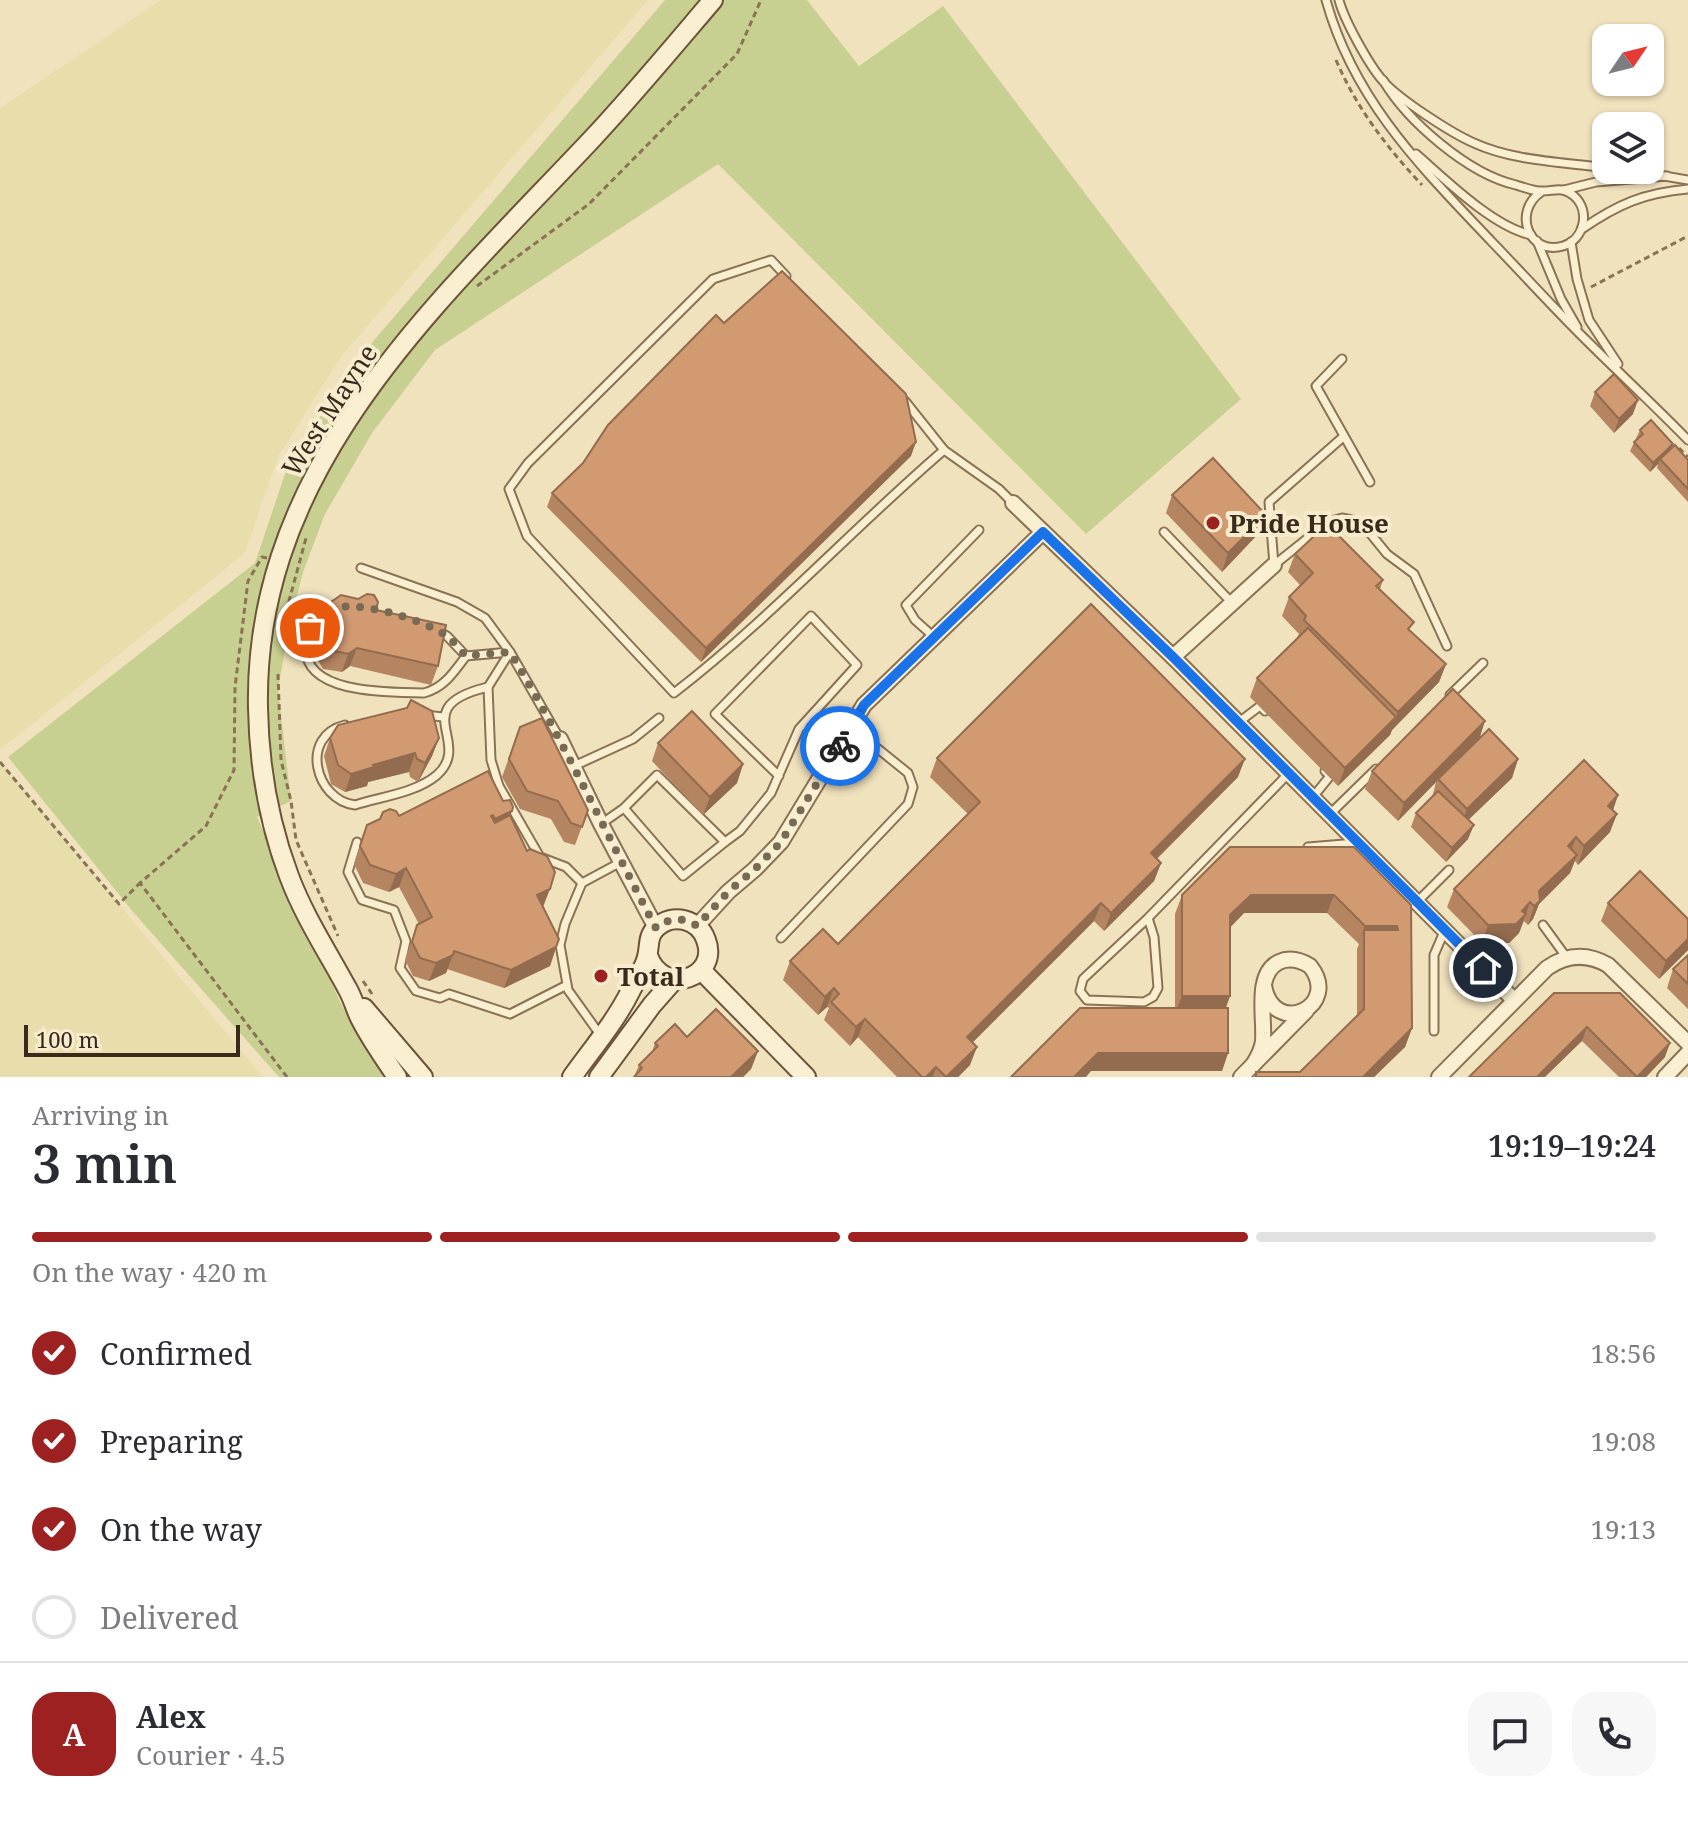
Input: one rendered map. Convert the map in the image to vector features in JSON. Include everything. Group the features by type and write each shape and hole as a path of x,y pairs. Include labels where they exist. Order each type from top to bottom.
{"main road":[{"name":"West Mayne","path":"423,1077 349,991 324,951 288,874 269,810 257,688 261,637 278,563 291,525 323,456 386,365 471,267 613,116 713,0"},
{"path":"572,1077 630,992 648,956 648,942 656,928 672,919 690,921 697,926 708,945 701,970 690,977 674,980 656,971 648,956"},
{"path":"701,970 806,1077"},
{"path":"599,1077 674,980"},
{"name":"West Mayne","path":"349,991 361,1020 397,1077"}],"street":[{"path":"1013,503 1239,722 1514,1000"},
{"path":"697,926 781,842 864,705 1043,532"},
{"path":"1173,657 1274,565"},
{"path":"560,739 656,928"},
{"path":"1439,1077 1547,968 1567,958 1592,958 1608,965 1688,1043"},
{"path":"1241,1077 1253,1065 1309,1008 1316,998 1319,986 1314,972 1303,962 1288,959 1269,971 1264,986 1263,1044 1253,1065"},
{"path":"1264,986 1268,999 1278,1010 1296,1013 1309,1008"},
{"path":"1665,1077 1688,1053"}],"lane":[{"path":"1326,0 1335,31 1357,80 1397,137 1442,189 1582,336 1688,440"},
{"path":"1339,0 1355,35 1396,103 1415,123 1492,176 1541,192"},
{"path":"1383,80 1441,125 1475,144 1514,155 1592,166"},
{"path":"1397,137 1481,207 1516,231 1554,247 1571,242 1582,229 1626,202 1652,194 1688,189"},
{"path":"1664,176 1688,180"},
{"path":"1582,336 1561,299 1525,219 1526,211 1534,196 1549,189 1564,190 1596,182 1667,176"},
{"path":"1564,190 1579,201 1583,210 1582,229"},
{"path":"1571,242 1589,320 1626,376"},
{"path":"793,283 771,260 713,279 528,463 509,489 527,536 674,693 725,653 883,503 944,450"},
{"path":"1342,359 1316,386 1370,482"},
{"path":"900,396 944,450 999,489 1013,503"},
{"path":"1274,565 1269,502 1343,437"},
{"path":"1274,565 1328,522 1342,518 1361,522 1387,554 1414,574 1447,646"},
{"path":"934,637 915,620 906,605 979,530"},
{"path":"1164,532 1232,603"},
{"path":"361,568 457,602 485,618 510,652 560,739"},
{"path":"341,607 327,612 310,628 306,647 308,664 315,674 356,689 424,693 435,690 446,681 466,656 510,652"},
{"path":"624,808 683,876 740,831 771,793 779,776 799,729 857,665 811,616 715,714 779,776"},
{"path":"431,627 447,636 466,656"},
{"path":"510,652 488,687 491,760 499,786 540,857 566,867 582,883"},
{"path":"1439,706 1483,663"},
{"path":"355,722 337,727 326,735 318,744 317,757 319,772 333,797 355,805 420,785 437,774 447,761 449,748 443,717 454,700 488,687"},
{"path":"1239,722 1260,706 1270,716"},
{"path":"412,715 443,717"},
{"path":"574,766 633,739 659,718"},
{"path":"781,938 908,804 913,787 908,773 851,727"},
{"path":"1330,814 1384,760"},
{"path":"1313,797 1330,776 1320,766"},
{"path":"1148,918 1154,937 1158,988 1153,997 1144,1002 1087,1000 1080,991 1083,979 1148,918 1289,773"},
{"path":"601,824 624,808 657,775 725,842"},
{"path":"357,842 348,872 362,900 394,910 406,941 400,968 416,991 440,998 449,994 510,1014 567,985"},
{"path":"1301,848 1358,842"},
{"path":"601,1036 568,990 560,945 582,883 621,862"},
{"path":"1417,902 1449,870"},
{"path":"1543,925 1567,958"},
{"path":"1434,1031 1434,955 1445,930"}],"path":[{"path":"478,285 589,204 737,54 761,0"},
{"path":"1581,292 1688,236"},
{"path":"281,631 310,526"},
{"path":"0,762 119,904 206,826 234,770 235,687 248,581 262,557 278,563"},
{"path":"278,675 281,760 296,840 342,946"},
{"path":"140,883 287,1077"},
{"path":"356,971 374,996"}],"shaded area":[{"path":"161,0 648,0 340,358 278,457 245,553 0,750 0,108"},
{"path":"0,760 73,849 263,1077 0,1077"}],"green space":[{"path":"665,0 807,0 859,66 943,6 1241,399 1086,534 718,164 435,350 372,433 325,514 303,572 278,689 291,801 257,817 342,1006 386,1077 279,1077 134,913 8,757 255,563 288,465 358,359"}],"building":[{"path":"782,271 906,394 916,442 706,648 552,493 583,463 608,425 716,315 724,323"},
{"path":"1614,374 1638,400 1619,419 1595,392"},
{"path":"1651,420 1673,444 1653,463 1634,442 1643,434 1640,430"},
{"path":"1675,445 1688,460 1688,489 1660,459"},
{"path":"1213,458 1266,515 1228,553 1172,495"},
{"path":"1327,524 1383,580 1376,586 1414,622 1408,629 1446,664 1398,712 1304,620 1306,616 1289,597 1313,573 1295,554"},
{"path":"367,594 374,595 378,602 376,610 446,625 438,666 357,648 348,654 330,650 320,634 325,606 341,595 358,599"},
{"path":"1091,604 1245,759 1151,853 1161,863 1111,913 1101,903 967,1037 977,1047 946,1077 936,1067 922,1077 865,1019 856,1027 831,1002 839,994 834,988 825,997 790,961 823,929 838,944 980,802 937,758"},
{"path":"1308,628 1396,717 1345,768 1257,678"},
{"path":"1453,689 1485,721 1404,803 1372,771"},
{"path":"411,700 432,711 439,738 425,763 417,759 415,753 351,774 338,765 330,738 338,725 407,708"},
{"path":"692,711 743,764 710,797 658,743"},
{"path":"542,718 588,810 582,827 571,823 558,801 527,791 509,759 520,727"},
{"path":"1489,729 1518,759 1467,809 1438,779"},
{"path":"1584,760 1618,795 1608,806 1617,814 1584,846 1576,837 1568,846 1577,855 1539,891 1540,901 1534,906 1530,902 1522,911 1526,914 1516,924 1488,925 1454,889"},
{"path":"488,771 503,801 510,800 513,807 512,811 495,819 491,816 495,823 510,815 527,851 530,849 547,856 555,872 550,889 537,895 559,939 556,947 511,970 454,951 453,955 436,963 420,958 412,942 417,925 432,917 406,868 396,874 370,865 360,846 367,825 380,819 383,812 390,809 399,816"},
{"path":"1438,791 1474,825 1452,848 1416,813"},
{"path":"1230,847 1354,847 1411,905 1412,1028 1363,1077 1256,1077 1256,1072 1300,1072 1364,1009 1364,930 1398,930 1397,926 1365,926 1334,895 1251,895 1230,915 1230,996 1182,996 1182,895"},
{"path":"1640,871 1688,919 1688,939 1666,961 1608,903"},
{"path":"1688,955 1688,984 1673,969"},
{"path":"1554,993 1620,993 1670,1043 1637,1077 1587,1027 1537,1077 1469,1077"},
{"path":"1080,1008 1228,1008 1228,1053 1098,1053 1074,1077 1011,1077"},
{"path":"716,1009 758,1051 731,1077 634,1077 642,1068 639,1065 658,1046 655,1043 675,1024 687,1037"}],"way so far":[{"path":"310,628 327,612 341,607 367,607 431,627 447,636 466,656 510,652 560,739 656,928 672,919 690,921 697,926 728,892 755,869 781,842 840,746"}],"place":[{"name":"Pride House","path":"1213,523"},
{"name":"Total","path":"601,976"}],"route":[{"path":"840,746 864,705 1043,532 1173,657 1483,968"}]}
